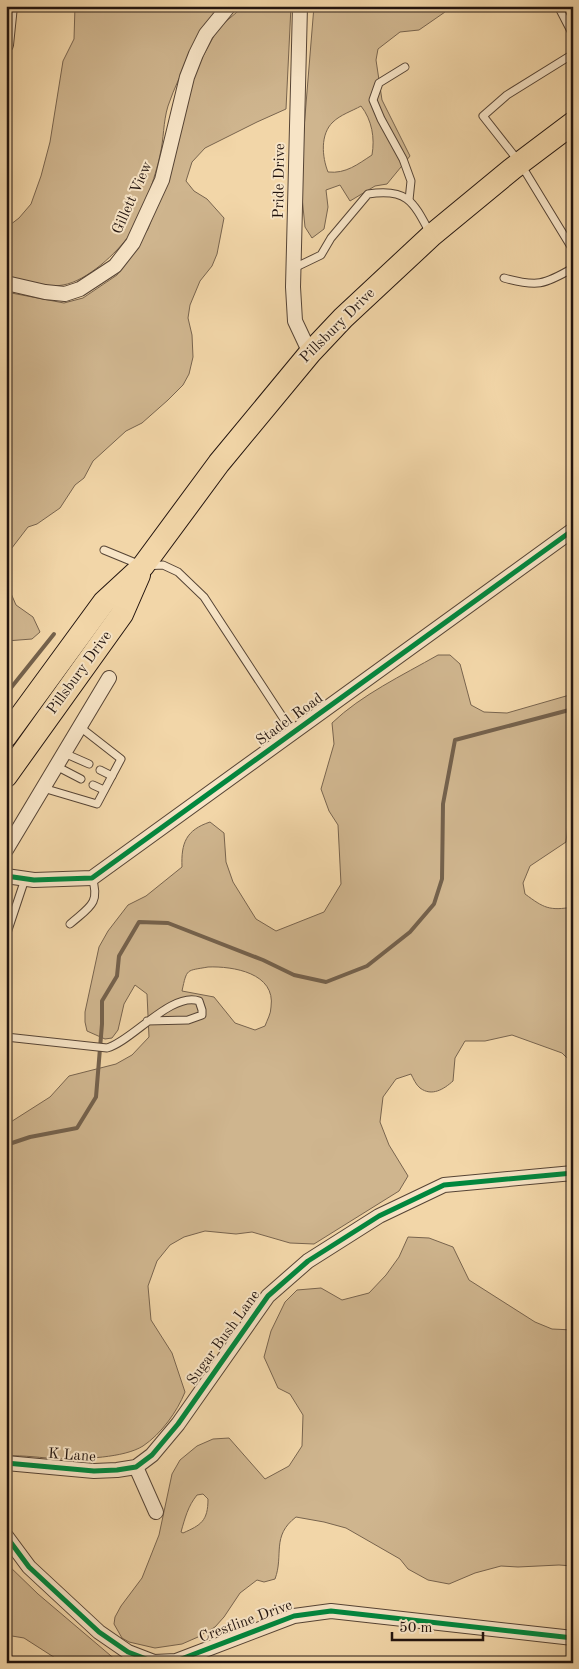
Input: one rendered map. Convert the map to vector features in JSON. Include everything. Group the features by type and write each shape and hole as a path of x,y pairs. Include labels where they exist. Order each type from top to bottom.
{"highway":[{"name":"Pillsbury Drive","path":"6,736 104,602 143,566 219,463 310,353 343,318 432,235 520,163 573,124"},
{"name":"Pillsbury Drive","path":"6,776 122,614 143,566"}],"street":[{"path":"6,45 10,6"},
{"name":"Gillett View","path":"6,282 45,292 65,294 80,289 115,266 133,243 162,180 187,77 196,54 206,34 229,6"},
{"name":"Pride Drive","path":"300,6 294,268 295,320 310,353"},
{"name":"Stadel Road","path":"92,878 573,530"},
{"path":"6,850 110,678"},
{"path":"6,876 34,880 92,878"},
{"name":"Sugar Bush Lane","path":"136,1467 152,1455 178,1424 268,1296 308,1260 379,1216 444,1186 573,1173"},
{"name":"K Lane","path":"6,1463 94,1470 117,1470 136,1467"},
{"path":"136,1467 156,1512"},
{"name":"Crestline Drive","path":"6,1536 29,1567 99,1632 128,1652 154,1662 176,1661 294,1616 331,1611 573,1638"}],"lane":[{"path":"558,6 573,35"},
{"path":"573,54 507,95 483,116 520,163 573,250"},
{"path":"405,67 379,82 374,100 381,119 403,159 411,181 409,200"},
{"path":"294,268 321,255 331,238 368,194 394,192 409,200 432,235"},
{"path":"504,278 528,284 551,281 573,268"},
{"path":"104,550 143,566 163,566 178,572 204,597 293,733"},
{"path":"43,788 97,804 121,759 80,727"},
{"path":"64,753 89,764"},
{"path":"56,766 81,779"},
{"path":"100,770 112,776"},
{"path":"93,785 104,790"},
{"path":"6,936 25,878"},
{"path":"70,924 92,905 96,891 92,878"},
{"path":"6,1038 107,1048 115,1046 147,1021 166,1009 194,999 199,1000 202,1010 202,1016 188,1020 147,1021"}],"shaded area":[{"path":"75,6 223,6 192,54 173,92 166,112 161,149 155,173 144,206 131,233 110,257 82,278 63,285 41,286 6,278 6,228 19,218 31,204 41,176 50,142 63,61 74,39"},
{"path":"244,6 291,6 286,109 205,148 192,162 186,181 194,191 207,199 224,218 217,254 212,266 200,281 190,305 188,318 192,335 193,357 189,374 183,385 168,400 142,423 126,431 93,461 84,478 75,485 60,508 37,524 28,527 8,553 6,561 6,292 64,303 83,298 117,275 148,229 164,186 195,71 215,34 223,24"},
{"path":"314,6 445,6 445,12 419,30 400,32 378,49 376,60 382,100 410,156 387,184 375,186 350,201 340,185 326,190 328,207 324,229 312,238 305,227 301,187","holes":["361,106 372,129 372,155 346,170 328,172 324,160 323,146 329,127 339,117"]},
{"path":"6,582 16,605 33,617 40,632 32,639 6,641"},
{"path":"438,655 450,655 460,664 471,705 484,712 507,713 573,694 573,810 569,814 566,842 530,866 523,883 525,894 542,905 558,909 573,907 573,1064 562,1053 512,1035 485,1041 465,1041 455,1058 453,1081 438,1091 424,1091 411,1074 396,1079 383,1097 380,1122 389,1145 408,1176 399,1191 314,1244 290,1243 252,1232 236,1234 205,1231 184,1237 170,1245 157,1261 148,1286 151,1320 172,1353 185,1392 173,1415 150,1441 135,1450 103,1457 60,1459 6,1456 6,1125 50,1097 69,1076 116,1064 132,1055 149,1037 147,994 135,985 124,1004 118,1030 112,1038 105,1039 87,1031 85,1012 99,947 108,931 128,905 146,896 182,867 184,844 190,833 210,822 224,833 226,862 233,882 256,919 276,931 324,912 341,884 338,825 329,811 321,789 334,744 332,723 369,694","holes":["218,967 240,970 251,974 267,986 271,995 271,1007 265,1026 255,1030 235,1023 214,997 182,991 185,978 191,970"]},
{"path":"408,1237 429,1238 453,1247 469,1280 535,1322 552,1329 573,1330 573,1566 501,1566 475,1573 449,1584 428,1580 408,1569 400,1559 346,1528 296,1517 283,1531 275,1579 264,1582 257,1580 240,1593 215,1627 182,1644 155,1648 129,1642 122,1638 114,1624 115,1617 142,1578 159,1535 172,1474 180,1460 197,1446 213,1439 229,1438 265,1479 289,1466 302,1446 303,1415 290,1394 278,1388 264,1357 271,1331 285,1302 297,1290 321,1288 342,1300 369,1293 386,1275 399,1257","holes":["203,1494 208,1499 207,1512 199,1525 183,1533 181,1532 185,1517 197,1495"]},
{"path":"6,1563 38,1594 117,1661 117,1663 63,1663 24,1638 6,1635"}],"waterway":[{"path":"6,694 54,634"},
{"path":"6,1145 30,1137 77,1128 96,1097 102,1001 117,976 119,956 139,922 168,923 263,960 294,975 326,982 367,966 410,932 434,904 442,879 443,804 455,740 573,709"}],"cycle path":[{"path":"6,876 34,880 92,878 573,530"},
{"path":"6,1463 94,1471 136,1467 152,1455 178,1424 268,1296 308,1261 379,1216 444,1185 573,1173"},
{"path":"6,1536 29,1567 99,1632 128,1652 154,1662 176,1661 294,1616 331,1611 573,1638"}]}
